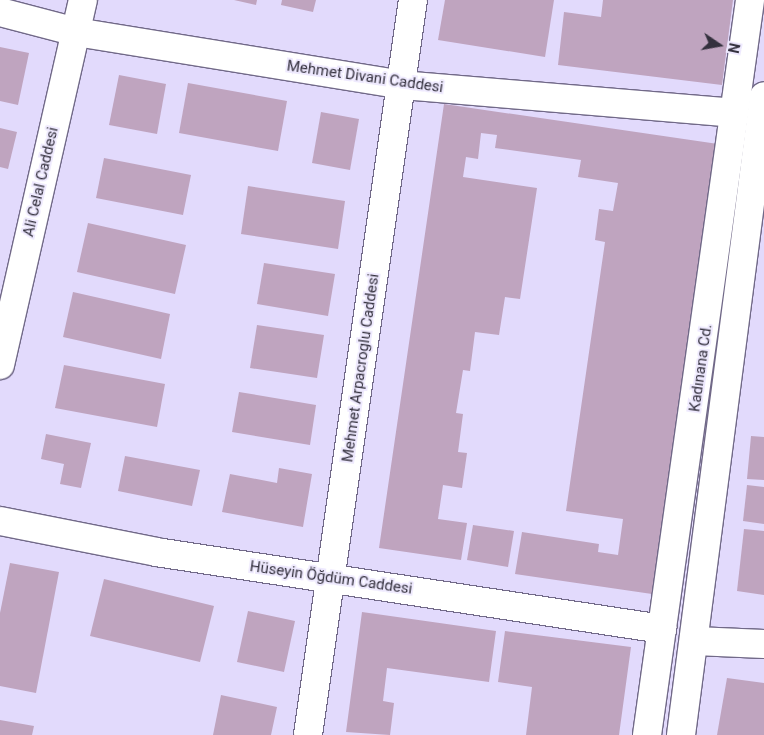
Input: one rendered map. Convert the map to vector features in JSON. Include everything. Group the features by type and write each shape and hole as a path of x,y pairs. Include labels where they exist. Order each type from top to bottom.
{"street":[{"name":"Ali Celal Caddesi","path":"0,365 83,0"},
{"name":"Mehmet Arpacroglu Caddesi","path":"308,735 413,0"},
{"name":"Kadınana Cd.","path":"647,735 750,0"},
{"name":"Mehmet Divani Caddesi","path":"0,12 76,32 402,85 734,113"},
{"name":"Kadınana Cd.","path":"680,735 694,641 763,105"},
{"name":"Hüseyin Öğdüm Caddesi","path":"0,521 156,552 331,577 662,629"},
{"path":"694,641 764,644"}],"building":[{"path":"234,0 257,0 256,5"},
{"path":"282,0 316,0 313,12 281,5"},
{"path":"445,0 554,0 545,57 438,40"},
{"path":"603,0 733,0 722,85 558,65 564,12 601,17"},
{"path":"0,47 29,53 18,105 0,101"},
{"path":"119,75 166,84 157,134 109,125"},
{"path":"188,83 287,101 278,151 179,133"},
{"path":"444,104 718,144 652,594 515,574 522,532 599,544 598,552 618,555 623,519 566,511 605,242 595,240 599,209 613,211 618,183 578,177 581,160 495,148 497,135 481,133 478,159 466,157 463,177 537,188 520,299 505,297 499,335 475,332 470,371 463,370 456,413 463,414 458,452 467,453 462,488 443,485 438,519 467,523 461,560 379,548"},
{"path":"321,112 359,119 350,170 312,163"},
{"path":"0,128 17,132 8,169 0,167"},
{"path":"104,158 191,175 183,215 96,198"},
{"path":"248,186 345,201 338,249 241,234"},
{"path":"88,223 186,245 175,294 77,272"},
{"path":"264,263 335,274 328,316 257,304"},
{"path":"73,292 170,314 161,359 63,337"},
{"path":"257,325 324,335 317,378 250,368"},
{"path":"64,365 165,384 157,427 55,408"},
{"path":"239,392 316,405 310,445 232,432"},
{"path":"46,434 91,443 81,488 60,484 64,464 41,459"},
{"path":"751,436 764,437 764,480 747,479"},
{"path":"125,456 200,470 192,506 118,491"},
{"path":"279,468 312,474 303,527 222,512 230,474 277,483"},
{"path":"747,485 764,487 764,524 743,521"},
{"path":"473,525 514,531 508,567 467,560"},
{"path":"744,529 764,531 764,595 737,591"},
{"path":"10,563 59,572 36,693 0,686 0,613"},
{"path":"104,579 214,606 200,662 90,636"},
{"path":"248,611 295,621 284,672 237,662"},
{"path":"362,612 496,631 489,682 387,668 383,701 394,703 390,735 346,732"},
{"path":"505,631 631,647 619,735 526,735 532,687 498,682"},
{"path":"727,678 764,683 764,735 717,735"},
{"path":"221,695 277,707 271,735 213,735"},
{"path":"0,720 34,726 32,735 0,735"}]}
